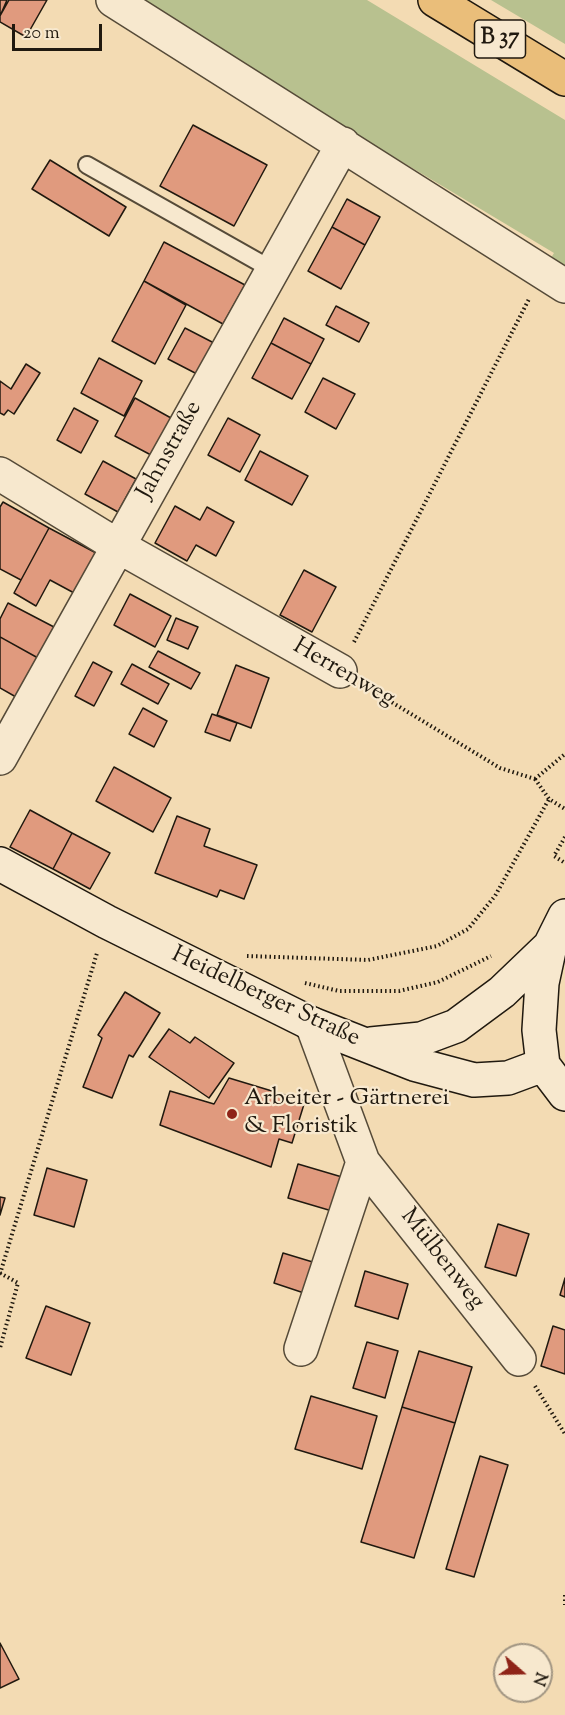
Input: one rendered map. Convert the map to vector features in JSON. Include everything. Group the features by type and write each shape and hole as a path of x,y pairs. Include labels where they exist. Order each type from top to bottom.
{"main road":[{"name":"B 37","path":"435,0 565,78"}],"street":[{"path":"113,0 554,278"},
{"name":"Jahnstraße","path":"0,758 271,269 343,144"},
{"name":"Herrenweg","path":"0,474 118,546 339,671"},
{"name":"Heidelberger Straße","path":"0,864 107,922 312,1024 414,1064 474,1080 508,1078 543,1065"},
{"path":"565,916 550,946 542,983 539,1030 543,1065 565,1094"},
{"path":"364,1044 421,1039 456,1026 502,992 550,946"},
{"name":"Mülbenweg","path":"312,1024 363,1162 519,1359"},
{"path":"301,1349 363,1162"}],"lane":[{"path":"87,165 271,269"}],"path":[{"path":"339,671 554,278"},
{"name":"Herrenweg","path":"339,671 500,768 535,779"},
{"path":"565,754 535,779 549,799 565,809"},
{"path":"242,956 368,960 437,946 468,929 495,896 549,799"},
{"path":"565,837 554,856 565,863"},
{"path":"0,1348 18,1283 0,1274 107,922"},
{"path":"294,980 339,991 399,991 438,982 500,952"},
{"path":"519,1359 565,1434"},
{"path":"565,1595 565,1605"}],"green space":[{"path":"132,0 367,0 565,120 565,286 543,271 554,253"},
{"path":"491,0 565,0 565,44"}],"building":[{"path":"0,0 7,0 0,16"},
{"path":"9,0 47,0 26,37 0,22 0,16"},
{"path":"193,125 267,165 234,226 160,186"},
{"path":"50,160 126,207 109,236 32,189"},
{"path":"347,199 380,217 365,245 332,227"},
{"path":"332,227 365,245 341,289 308,271"},
{"path":"164,242 245,285 223,324 144,281"},
{"path":"144,281 186,305 155,364 112,341"},
{"path":"336,306 369,323 359,342 326,325"},
{"path":"284,318 324,339 311,364 271,343"},
{"path":"185,328 214,343 197,374 168,359"},
{"path":"271,343 311,364 292,399 252,378"},
{"path":"99,358 142,381 124,416 81,393"},
{"path":"26,364 40,373 14,414 8,410 4,415 0,413 0,381 11,389"},
{"path":"323,378 355,394 336,429 305,412"},
{"path":"135,398 171,418 151,455 115,436"},
{"path":"74,408 98,421 81,453 57,440"},
{"path":"228,418 260,435 240,472 208,455"},
{"path":"260,451 308,476 292,505 245,480"},
{"path":"103,461 136,479 118,512 85,494"},
{"path":"3,502 49,528 21,580 0,569 0,507"},
{"path":"175,506 200,520 207,507 234,522 216,556 196,545 187,561 155,543"},
{"path":"49,528 98,554 76,594 50,580 36,606 14,593"},
{"path":"304,570 336,587 312,632 280,615"},
{"path":"130,594 171,616 155,647 114,625"},
{"path":"8,603 54,627 38,658 0,637 0,619"},
{"path":"176,618 198,627 188,649 167,640"},
{"path":"0,637 38,658 16,697 0,688"},
{"path":"158,651 200,673 191,689 149,667"},
{"path":"93,662 112,672 94,706 75,696"},
{"path":"132,664 169,684 158,704 121,684"},
{"path":"236,665 269,678 251,728 217,715"},
{"path":"143,708 167,721 154,747 129,734"},
{"path":"212,714 237,723 230,741 205,732"},
{"path":"114,767 171,798 153,832 96,801"},
{"path":"30,810 72,833 53,869 10,847"},
{"path":"177,816 210,829 204,846 257,865 244,899 220,890 217,897 155,873"},
{"path":"72,833 110,853 90,889 53,869"},
{"path":"125,992 160,1013 133,1057 129,1055 112,1098 83,1087 102,1038 98,1035"},
{"path":"169,1029 190,1043 195,1037 234,1063 209,1098 149,1057"},
{"name":"Arbeiter - Gärtnerei & Floristik","path":"229,1078 305,1101 292,1143 279,1139 271,1167 160,1125 170,1091 214,1104"},
{"path":"298,1164 342,1177 332,1211 288,1198"},
{"path":"47,1168 87,1180 74,1227 34,1215"},
{"path":"0,1197 5,1198 0,1215"},
{"path":"498,1224 529,1234 516,1276 485,1267"},
{"path":"283,1253 316,1263 307,1294 274,1283"},
{"path":"365,1271 408,1284 398,1319 355,1306"},
{"path":"565,1278 565,1297 560,1295"},
{"path":"46,1306 90,1323 71,1375 26,1358"},
{"path":"553,1326 565,1330 565,1374 541,1366"},
{"path":"367,1342 398,1351 385,1398 353,1388"},
{"path":"419,1351 472,1367 455,1423 402,1407"},
{"path":"311,1396 377,1416 362,1469 295,1449"},
{"path":"402,1407 455,1423 414,1558 361,1542"},
{"path":"480,1456 508,1465 474,1577 446,1569"},
{"path":"0,1643 19,1679 0,1688"}],"place":[{"name":"Arbeiter - Gärtnerei & Floristik","path":"232,1114"}]}
